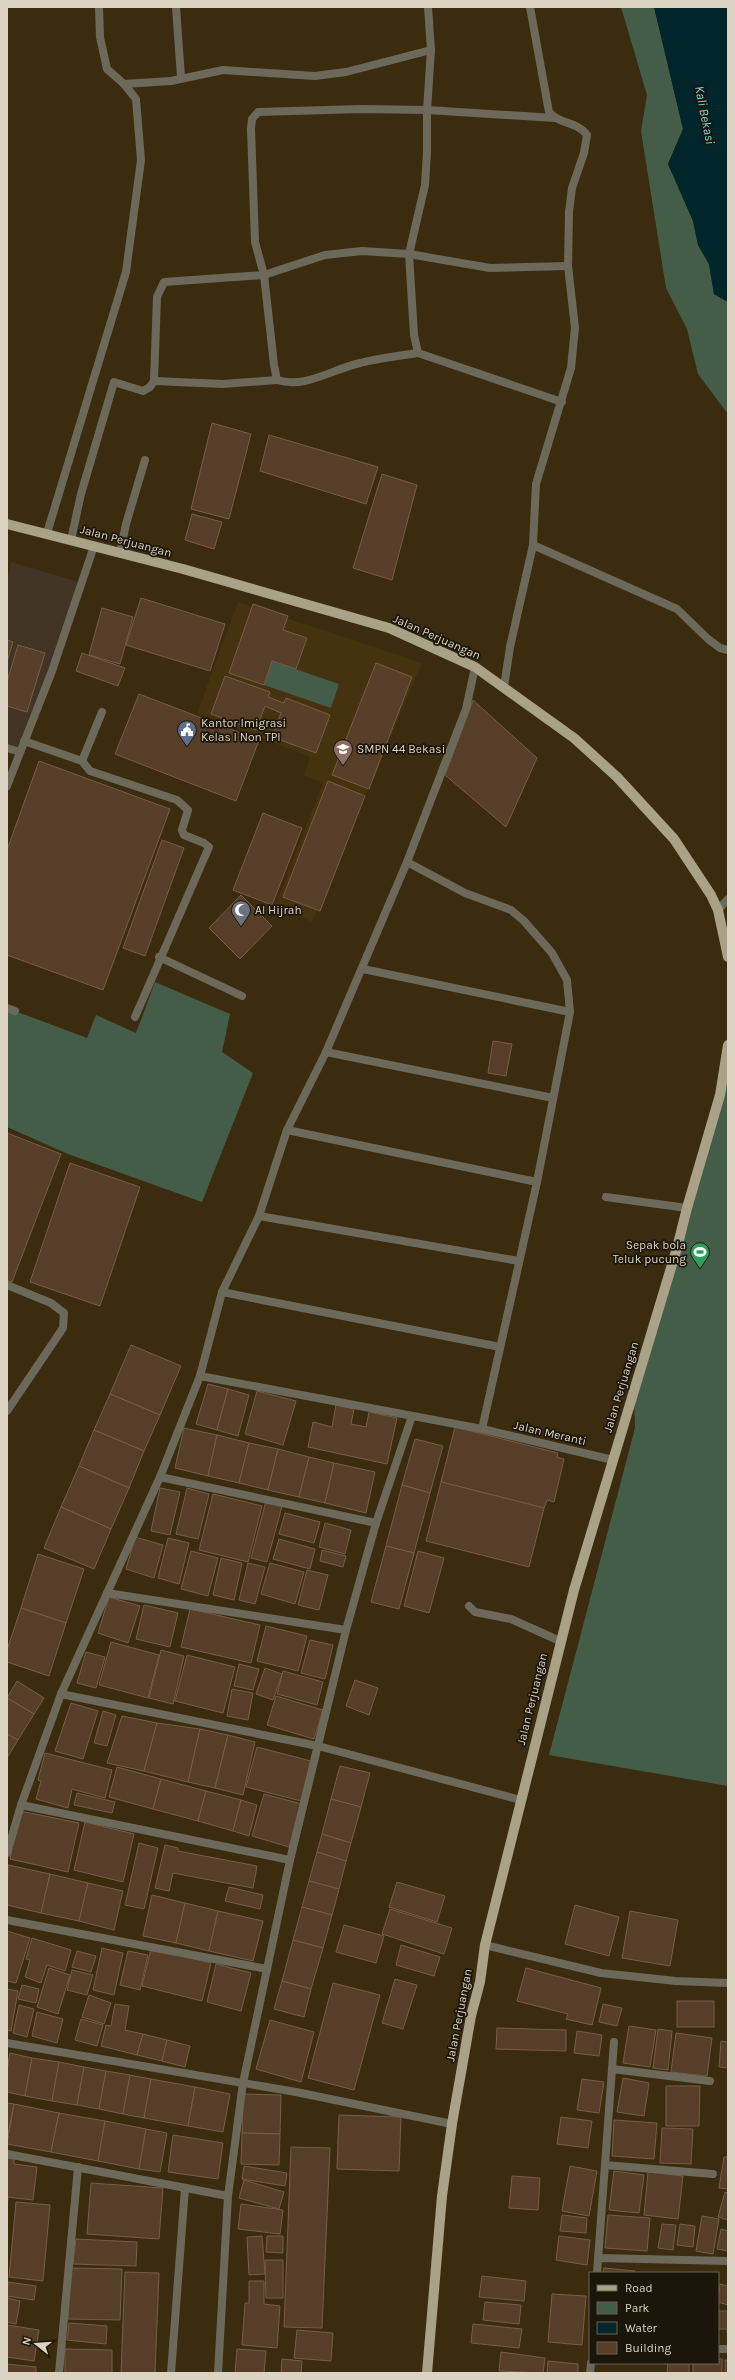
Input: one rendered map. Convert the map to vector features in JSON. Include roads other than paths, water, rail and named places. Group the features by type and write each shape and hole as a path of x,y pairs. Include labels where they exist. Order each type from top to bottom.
{"main road":[{"name":"Jalan Perjuangan","path":"7,524 47,533 389,628 475,667 574,738 616,777 674,839 711,895 718,910 728,957"},
{"name":"Jalan Perjuangan","path":"427,2373 442,2196 452,2124 472,2016 480,1982 485,1945 560,1641 613,1460 678,1248 687,1208 720,1095 728,1045"}],"street":[{"path":"47,533 126,272 141,160 136,99 124,84 107,69 100,38 99,7"},
{"path":"176,7 181,77"},
{"path":"418,353 414,335 409,254 425,186 427,110 431,50 428,7"},
{"path":"530,7 546,103 549,112 555,118"},
{"path":"124,84 147,84 171,81 181,77 223,70 315,76 346,72 431,50"},
{"path":"277,380 264,275 255,242 251,155 252,119 258,112 361,109 427,110 555,118 576,125 587,135 584,153 572,188 569,212 568,266 575,328 570,368 562,402 549,438 536,484 533,545 510,647 504,687"},
{"path":"71,540 81,494 114,382 143,391 150,387 154,381 157,297 164,282 264,275 335,253 362,252 409,254 490,268 568,266"},
{"path":"154,381 223,384 277,380 288,383 303,382 360,363 418,353 562,402"},
{"path":"120,553 126,524 145,460"},
{"path":"533,545 677,609 708,639 720,648 728,650"},
{"path":"7,786 52,671 94,546"},
{"path":"7,1853 22,1804 61,1694 160,1478 200,1376 222,1292 259,1216 287,1130 326,1052 363,969 407,862 466,709 475,667"},
{"path":"82,761 102,712"},
{"path":"24,741 82,761 90,771 177,800 188,810 182,830 184,835 204,842 209,847 177,925 159,957 134,1017"},
{"path":"7,748 20,752"},
{"path":"407,862 465,893 511,910 524,921 552,953 567,980 570,1012 537,1182 482,1429"},
{"path":"718,910 728,899"},
{"path":"159,957 242,996"},
{"path":"363,969 570,1012"},
{"path":"7,1008 15,1011"},
{"path":"326,1052 553,1098"},
{"path":"287,1130 537,1182"},
{"path":"606,1197 687,1208"},
{"path":"259,1216 519,1261"},
{"path":"7,1285 51,1303 64,1313 63,1328 7,1411"},
{"path":"222,1292 500,1347"},
{"name":"Jalan Meranti","path":"200,1376 482,1429 613,1460"},
{"path":"218,2373 228,2196 243,2083 290,1860 346,1630 376,1523 412,1416"},
{"path":"160,1478 376,1523"},
{"path":"107,1593 346,1630"},
{"path":"469,1606 475,1612 511,1619 560,1641"},
{"path":"61,1694 318,1746 521,1800"},
{"path":"22,1804 290,1860"},
{"path":"7,1920 267,1969"},
{"path":"485,1945 601,1973 676,1981 728,1983"},
{"path":"597,2272 614,2042"},
{"path":"7,2043 243,2083 452,2124"},
{"path":"612,2069 710,2081"},
{"path":"7,2154 228,2196"},
{"path":"605,2165 713,2174"},
{"path":"59,2373 78,2168"},
{"path":"171,2373 185,2188"},
{"path":"598,2258 728,2261"}],"water":[{"name":"Kali Bekasi","path":"654,7 728,7 728,302 714,294 709,264 698,245 693,221 668,164 683,129"}],"place":[{"name":"Kantor Imigrasi Kelas I Non TPI","path":"187,747"},
{"name":"SMPN 44 Bekasi","path":"343,766"},
{"name":"Al Hijrah","path":"241,927"},
{"name":"Sepak bola Teluk pucung","path":"700,1269"}]}
